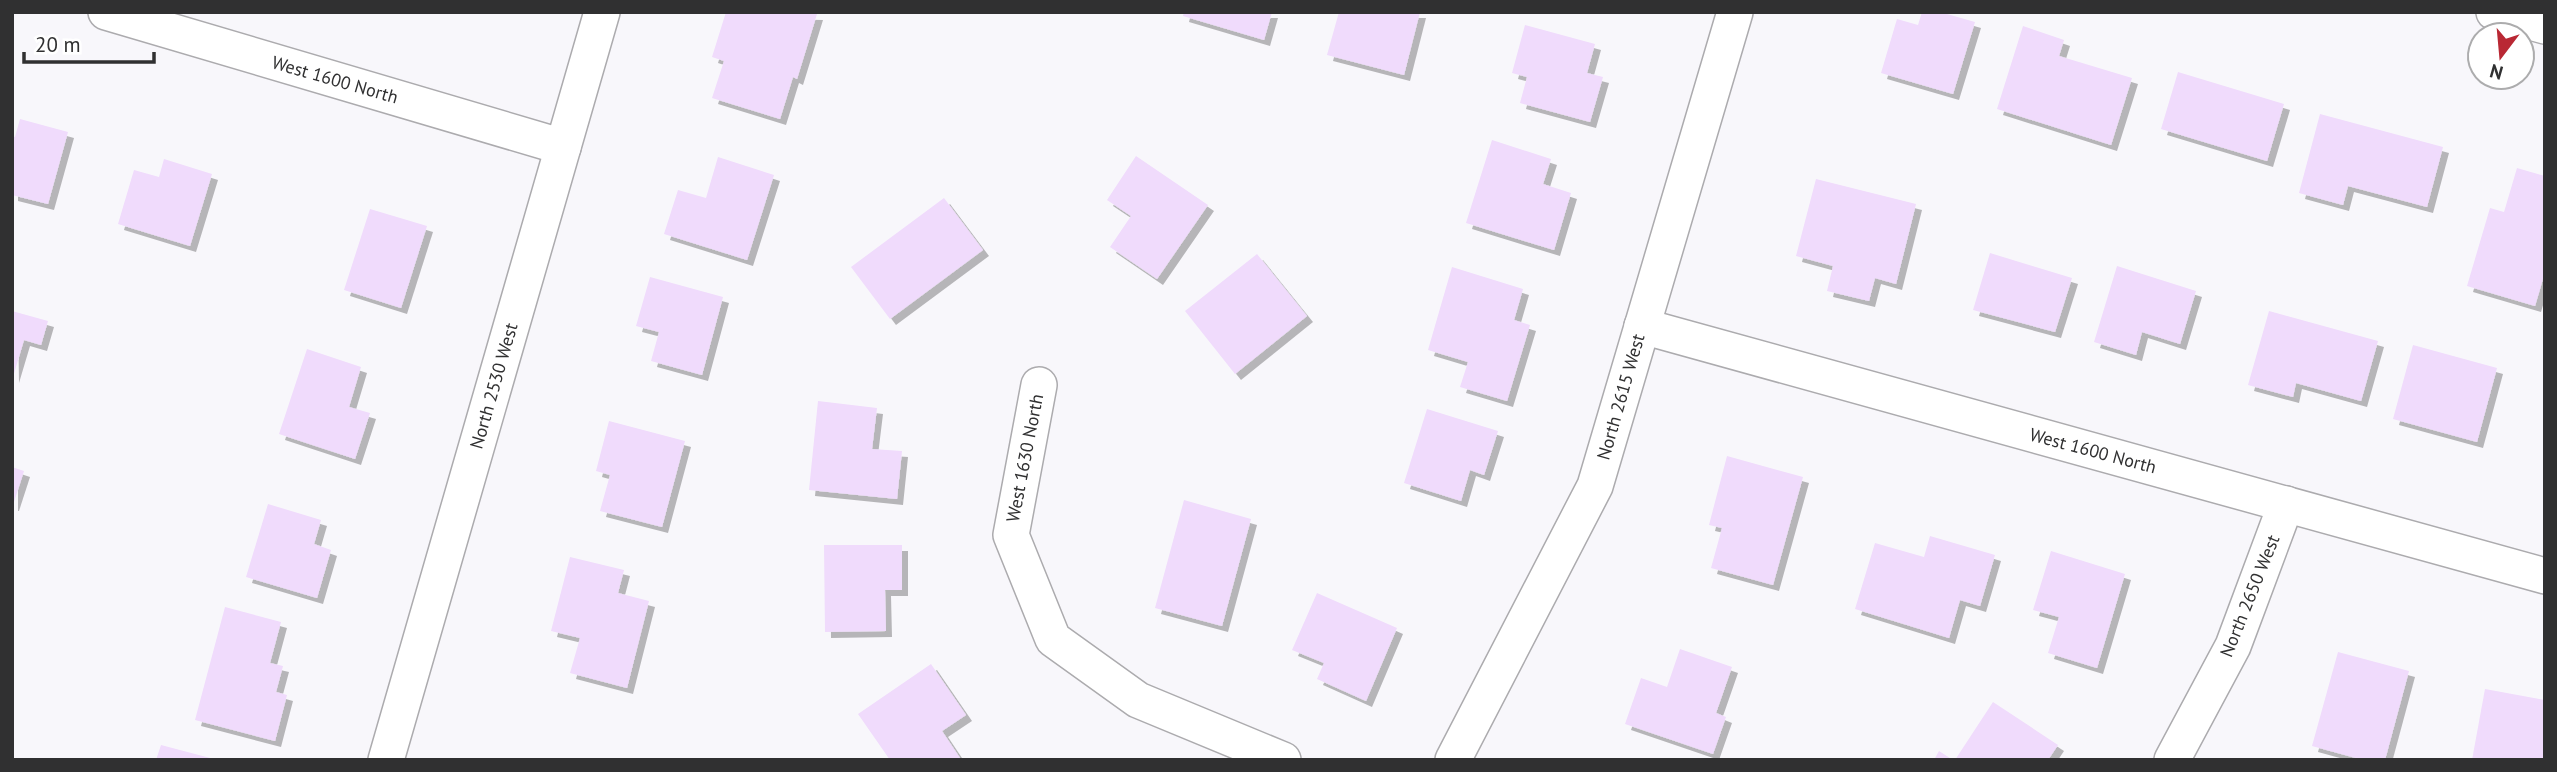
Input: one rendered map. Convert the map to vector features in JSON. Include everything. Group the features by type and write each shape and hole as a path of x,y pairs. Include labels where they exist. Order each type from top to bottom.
{"street":[{"name":"West 1600 North","path":"106,12 563,147"},
{"name":"North 2530 West","path":"386,760 602,12"},
{"name":"North 2615 West","path":"1453,760 1595,486 1735,12"},
{"path":"2494,12 2545,26"},
{"name":"West 1600 North","path":"1642,326 2545,576"},
{"name":"West 1630 North","path":"1039,385 1011,535 1053,639 1138,700 1283,760"},
{"name":"North 2650 West","path":"2172,760 2233,646 2286,504"}],"building":[{"path":"726,12 817,14 797,79 793,77 780,119 712,98 724,61 712,57"},
{"path":"1184,12 1272,12 1264,40 1183,16"},
{"path":"1339,12 1420,12 1404,75 1327,55"},
{"path":"1922,12 1940,12 1975,22 1953,94 1881,73 1897,19 1918,25"},
{"path":"1525,25 1595,44 1587,73 1603,77 1590,122 1520,103 1527,77 1512,73"},
{"path":"2023,26 2064,40 2059,56 2132,78 2111,145 1997,109"},
{"path":"2178,72 2284,104 2267,161 2161,129"},
{"path":"2320,114 2443,147 2427,207 2348,186 2343,205 2299,193"},
{"path":"20,119 68,132 48,204 12,195 12,136 15,137"},
{"path":"1492,140 1551,159 1543,184 1571,193 1554,250 1466,223"},
{"path":"1136,156 1208,205 1157,279 1110,247 1131,216 1107,200"},
{"path":"718,157 774,175 747,260 664,234 678,190 706,198"},
{"path":"164,159 212,174 190,246 118,224 134,170 159,177"},
{"path":"2517,168 2545,176 2545,272 2535,306 2467,286 2490,208 2504,212"},
{"path":"1816,179 1916,204 1896,284 1875,278 1869,301 1827,291 1833,266 1796,256"},
{"path":"944,198 983,250 890,319 851,267"},
{"path":"370,209 427,226 401,308 344,290"},
{"path":"1990,253 2072,278 2055,332 1973,310"},
{"path":"1257,254 1307,316 1235,374 1185,311"},
{"path":"2117,266 2196,291 2180,344 2142,332 2136,355 2094,342"},
{"path":"1452,267 1523,289 1514,320 1530,325 1507,401 1460,387 1468,362 1428,350"},
{"path":"650,277 723,297 702,375 651,361 659,332 636,326"},
{"path":"12,311 48,321 41,345 24,340 13,377"},
{"path":"2269,311 2378,341 2361,401 2296,383 2293,397 2248,385"},
{"path":"2413,345 2497,368 2477,442 2393,419"},
{"path":"307,349 361,367 349,407 370,413 355,459 279,434"},
{"path":"818,401 877,408 872,449 902,451 897,499 809,490"},
{"path":"1427,409 1498,431 1484,475 1470,470 1461,501 1404,483"},
{"path":"609,421 685,441 662,527 600,511 610,475 596,471"},
{"path":"1727,456 1803,477 1773,585 1711,568 1722,528 1709,525"},
{"path":"12,467 24,471 13,505 12,505"},
{"path":"1184,500 1251,519 1222,626 1155,608"},
{"path":"268,504 321,520 314,544 331,550 317,598 246,577"},
{"path":"1930,536 1995,555 1980,606 1960,600 1949,638 1855,609 1875,543 1924,557"},
{"path":"824,545 902,545 902,590 885,590 886,631 825,632"},
{"path":"2051,551 2125,574 2097,668 2048,653 2059,617 2033,610"},
{"path":"570,557 624,570 618,593 649,601 627,688 570,673 580,638 551,631"},
{"path":"1317,593 1397,628 1366,701 1317,679 1324,663 1292,650"},
{"path":"225,607 281,622 270,663 283,666 276,692 287,695 275,741 195,720"},
{"path":"1680,649 1732,667 1716,713 1726,717 1713,754 1625,724 1641,678 1667,687"},
{"path":"2338,652 2409,671 2385,760 2363,760 2312,746"},
{"path":"931,664 966,715 942,731 960,758 890,760 858,714"},
{"path":"2485,689 2545,700 2545,760 2472,760"},
{"path":"1993,702 2058,745 2048,760 1955,760"},
{"path":"161,745 214,759 214,760 156,760"},
{"path":"1939,751 1953,760 1934,760"}]}
